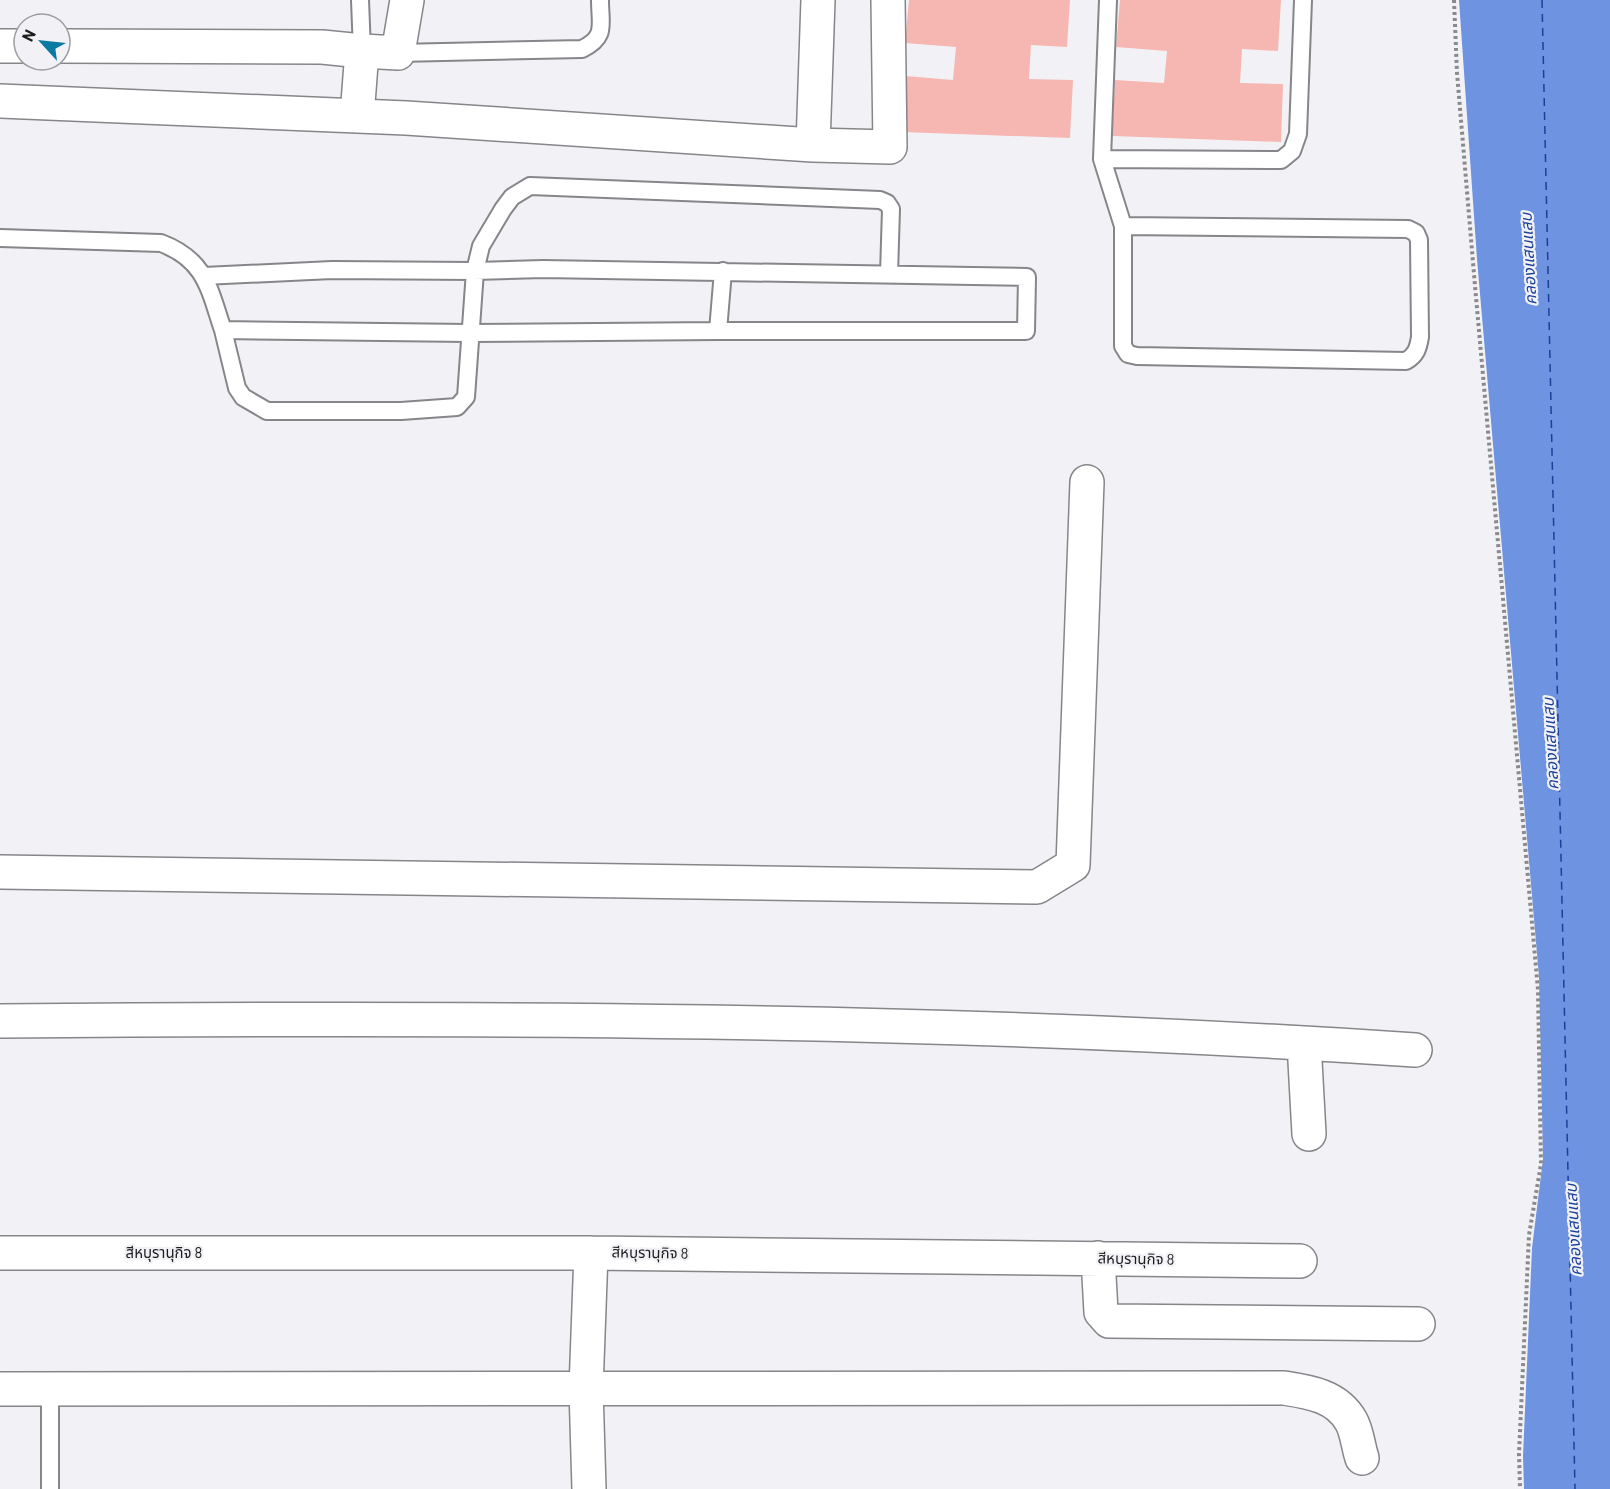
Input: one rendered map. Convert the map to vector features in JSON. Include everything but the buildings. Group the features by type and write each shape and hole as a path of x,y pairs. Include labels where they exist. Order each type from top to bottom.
{"street":[{"path":"72,46 322,47 398,53 407,0"},
{"path":"813,145 818,0"},
{"path":"0,101 406,118 813,145 890,147 888,0"},
{"path":"357,116 362,51"},
{"path":"0,872 1037,887 1073,865 1087,482"},
{"path":"0,1021 381,1018 962,1027 1415,1050"},
{"path":"1304,1043 1309,1134"},
{"name":"สีหบุรานุกิจ 8","path":"0,1253 591,1253 1299,1261"},
{"path":"589,1489 586,1389 591,1253"},
{"path":"1098,1258 1101,1312 1108,1321 1418,1324"},
{"path":"0,1389 1284,1389 1314,1392 1340,1407 1352,1422 1362,1458"}],"lane":[{"path":"360,0 362,51"},
{"path":"398,53 582,49 594,43 600,34 600,0"},
{"path":"1108,0 1102,159 1123,226 1123,346 1128,354 1406,361 1414,356 1418,349 1420,337 1419,240 1416,232 1408,229 1123,226"},
{"path":"1102,159 1281,160 1292,151 1298,134 1303,0"},
{"path":"0,238 161,243 175,248 192,261 204,276 223,330 237,388 243,397 267,411 401,411 458,407 466,397 475,271 481,246 512,197 530,186 880,200 887,203 891,209 889,274"},
{"path":"204,276 332,270 543,269 1028,277 1026,331 470,333 223,330"},
{"path":"718,331 723,271"},
{"path":"50,1389 50,1489"}],"path":[{"path":"1454,0 1457,73 1474,274 1538,990 1541,1164 1529,1235 1519,1454 1520,1489"}],"water":[{"name":"คลองแสนแสบ","path":"1459,0 1610,0 1610,1489 1524,1489 1523,1456 1532,1248 1543,1159 1539,977 1477,259"}],"ferry route":[{"path":"1542,0 1575,1489"}]}
